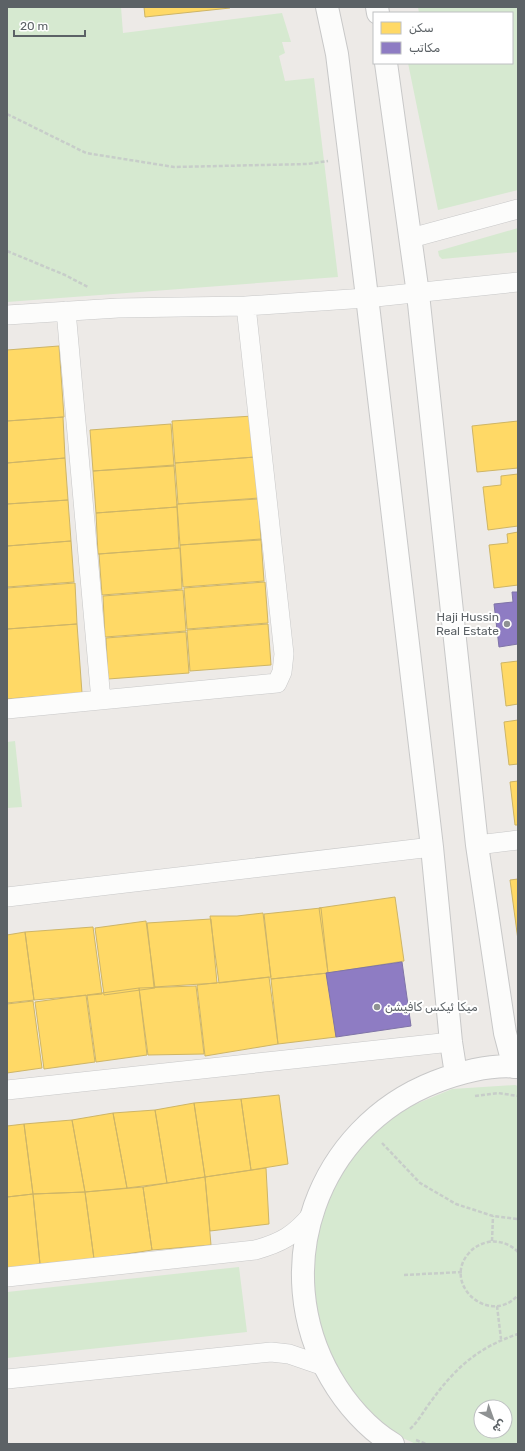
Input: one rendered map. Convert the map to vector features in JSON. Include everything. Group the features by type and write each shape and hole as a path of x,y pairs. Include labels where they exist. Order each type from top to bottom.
{"street":[{"path":"326,7 337,54 350,158 432,847 451,1042 456,1074"},
{"path":"386,64 418,294 477,845 516,1067 478,1070 456,1074 417,1089 382,1112 351,1141 328,1175 312,1214 304,1252 303,1291 310,1330 324,1366 336,1387 351,1406 368,1434 400,1438"},
{"path":"411,238 518,210"},
{"path":"7,315 118,308 246,306 418,294 518,282"},
{"path":"7,709 277,683 282,672 284,654 246,306"},
{"path":"66,312 101,700"},
{"path":"477,845 518,840"},
{"path":"7,897 432,847"},
{"path":"7,1090 451,1042"},
{"path":"7,1277 256,1250 272,1246 288,1238 301,1227 312,1214"},
{"path":"7,1379 271,1352 289,1354 324,1366"}],"path":[{"path":"7,114 86,153 174,167 308,164 350,158"},
{"path":"7,251 83,284 118,308"},
{"path":"468,1096 498,1093 518,1096"},
{"path":"382,1143 420,1183 456,1204 493,1216 518,1219"},
{"path":"492,1241 493,1216"},
{"path":"518,1252 514,1248 504,1243 492,1241 482,1243 466,1256 462,1266 463,1286 469,1295 477,1302 486,1306 497,1306 507,1303 518,1295"},
{"path":"404,1275 462,1272"},
{"path":"497,1306 501,1339"},
{"path":"400,1438 416,1424 429,1403 446,1381 462,1365 482,1350 501,1339 518,1334"},
{"path":"415,1440 426,1444"}],"green space":[{"path":"7,7 121,7 123,33 282,13 291,42 282,42 285,53 279,56 285,81 314,78 338,277 7,302"},
{"path":"418,7 518,7 518,190 438,210 408,64 513,64 513,12 419,12"},
{"path":"518,228 518,252 442,259 439,256 438,251"},
{"path":"15,741 22,807 7,808 7,742"},
{"path":"518,1086 518,1444 416,1444 387,1431 343,1388 314,1334 305,1273 316,1211 346,1155 394,1113 452,1089"},
{"path":"239,1267 247,1332 7,1358 7,1292"}],"building: سكن":[{"path":"144,7 229,7 230,8 145,17"},
{"path":"59,346 64,417 7,421 7,350"},
{"path":"253,416 256,457 175,463 172,421"},
{"path":"63,417 65,458 7,463 7,421"},
{"path":"518,421 518,468 477,472 472,426"},
{"path":"171,424 174,466 93,471 90,430"},
{"path":"255,457 259,498 178,504 175,463"},
{"path":"65,458 68,500 7,504 7,463"},
{"path":"174,465 177,507 96,513 93,471"},
{"path":"518,474 518,526 488,530 483,487 501,485 501,476"},
{"path":"258,499 261,540 180,545 177,504"},
{"path":"68,500 71,541 7,546 7,504"},
{"path":"177,507 179,548 98,554 96,513"},
{"path":"518,532 518,585 494,588 489,545 508,543 507,534"},
{"path":"261,539 264,581 183,587 180,545"},
{"path":"71,541 74,582 7,587 7,546"},
{"path":"180,548 182,589 102,595 99,554"},
{"path":"265,582 268,623 187,629 184,588"},
{"path":"75,583 77,624 7,629 7,588"},
{"path":"183,590 186,631 105,637 103,596"},
{"path":"77,624 82,693 7,699 7,629"},
{"path":"268,624 271,665 190,671 187,630"},
{"path":"186,632 189,673 108,679 106,638"},
{"path":"518,661 518,704 506,706 501,663"},
{"path":"518,720 518,764 509,765 504,722"},
{"path":"518,781 518,825 515,825 510,782"},
{"path":"518,879 518,940 510,880"},
{"path":"395,897 404,961 328,973 319,908"},
{"path":"321,908 328,973 271,979 264,914"},
{"path":"263,913 271,977 219,983 210,916 237,916"},
{"path":"211,919 217,983 154,987 147,923"},
{"path":"146,921 155,988 104,995 95,928"},
{"path":"93,927 102,994 34,1000 25,932"},
{"path":"25,932 34,1000 7,1003 7,935"},
{"path":"328,973 336,1037 278,1044 271,979"},
{"path":"269,977 278,1044 205,1056 197,985"},
{"path":"196,986 204,1054 148,1055 139,988"},
{"path":"139,988 147,1055 96,1062 87,995"},
{"path":"86,995 95,1062 44,1069 35,1002"},
{"path":"33,1001 42,1068 7,1073 7,1004"},
{"path":"279,1095 288,1164 251,1170 241,1099"},
{"path":"241,1099 251,1170 205,1177 194,1103"},
{"path":"194,1103 205,1177 167,1183 155,1110"},
{"path":"155,1110 167,1183 127,1188 113,1113"},
{"path":"113,1113 127,1188 85,1192 72,1120"},
{"path":"72,1120 85,1192 33,1194 24,1124"},
{"path":"24,1124 33,1194 7,1197 7,1126"},
{"path":"266,1168 269,1224 210,1231 205,1177"},
{"path":"205,1177 211,1245 152,1250 143,1187"},
{"path":"143,1187 152,1250 94,1259 85,1192"},
{"path":"85,1192 94,1259 40,1264 33,1194"},
{"path":"33,1194 40,1264 7,1268 7,1197"}],"building: مكاتب":[{"name":"Haji Hussin Real Estate","path":"512,592 518,592 518,644 499,647 494,604 513,602"},
{"path":"402,962 411,1026 336,1037 326,973"}],"place":[{"name":"Haji Hussin Real Estate","path":"507,624"},
{"name":"میکا ئیکس کافیشن","path":"377,1007"}]}
